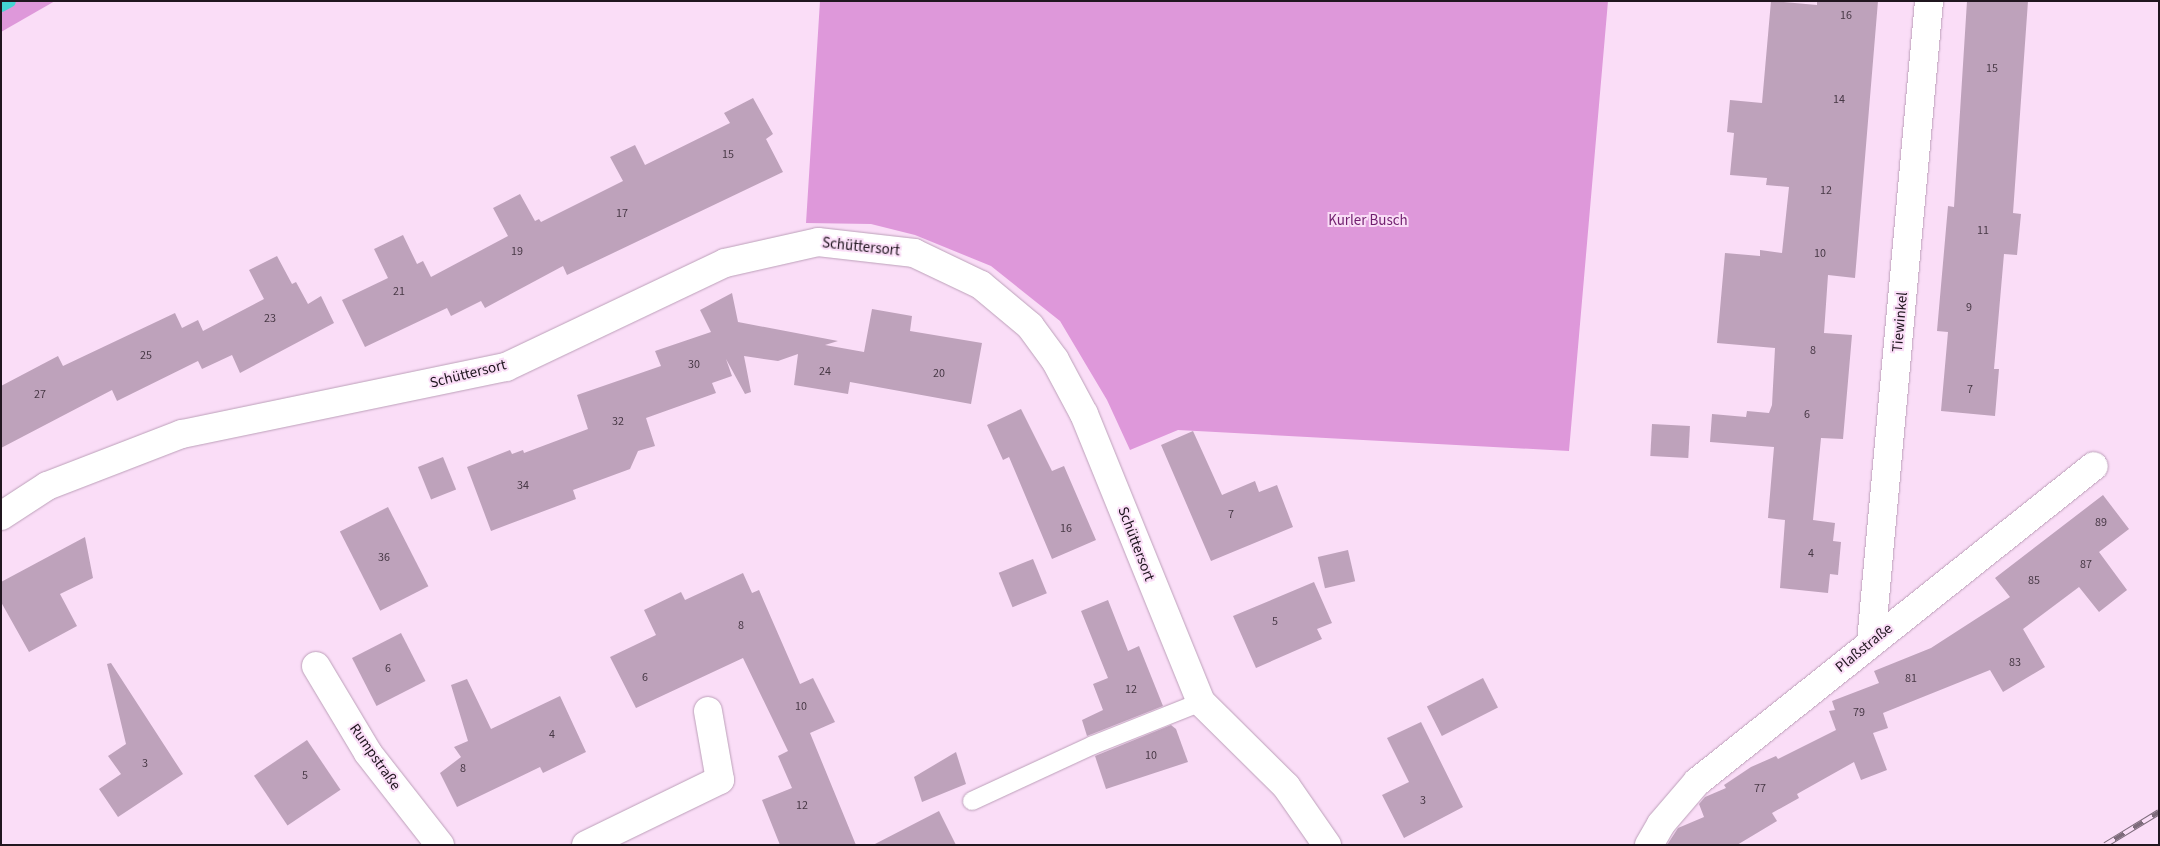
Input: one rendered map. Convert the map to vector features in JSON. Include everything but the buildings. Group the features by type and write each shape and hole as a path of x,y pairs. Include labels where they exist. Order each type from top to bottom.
{"street":[{"name":"Tiewinkel","path":"1871,642 1929,1"},
{"name":"Schüttersort","path":"1,516 47,486 182,434 506,367 725,263 818,242 914,253 981,285 1030,326 1055,360 1084,414 1202,702 1286,786 1327,845"},
{"name":"Plaßstraße","path":"1650,845 1661,824 1697,782 2094,466"},
{"name":"Rumpstraße","path":"316,666 368,753 440,845"},
{"path":"586,845 720,780 708,711"}],"lane":[{"path":"972,801 1093,745 1202,702"}],"green space":[{"path":"1,1 55,1 1,32"},
{"name":"Kurler Busch","path":"820,1 1608,1 1569,451 1178,430 1130,450 1107,400 1060,321 991,266 915,235 871,224 806,223"}],"waterway":[{"path":"1,6 10,1"}],"railway":[{"path":"2105,845 2159,812"}]}
